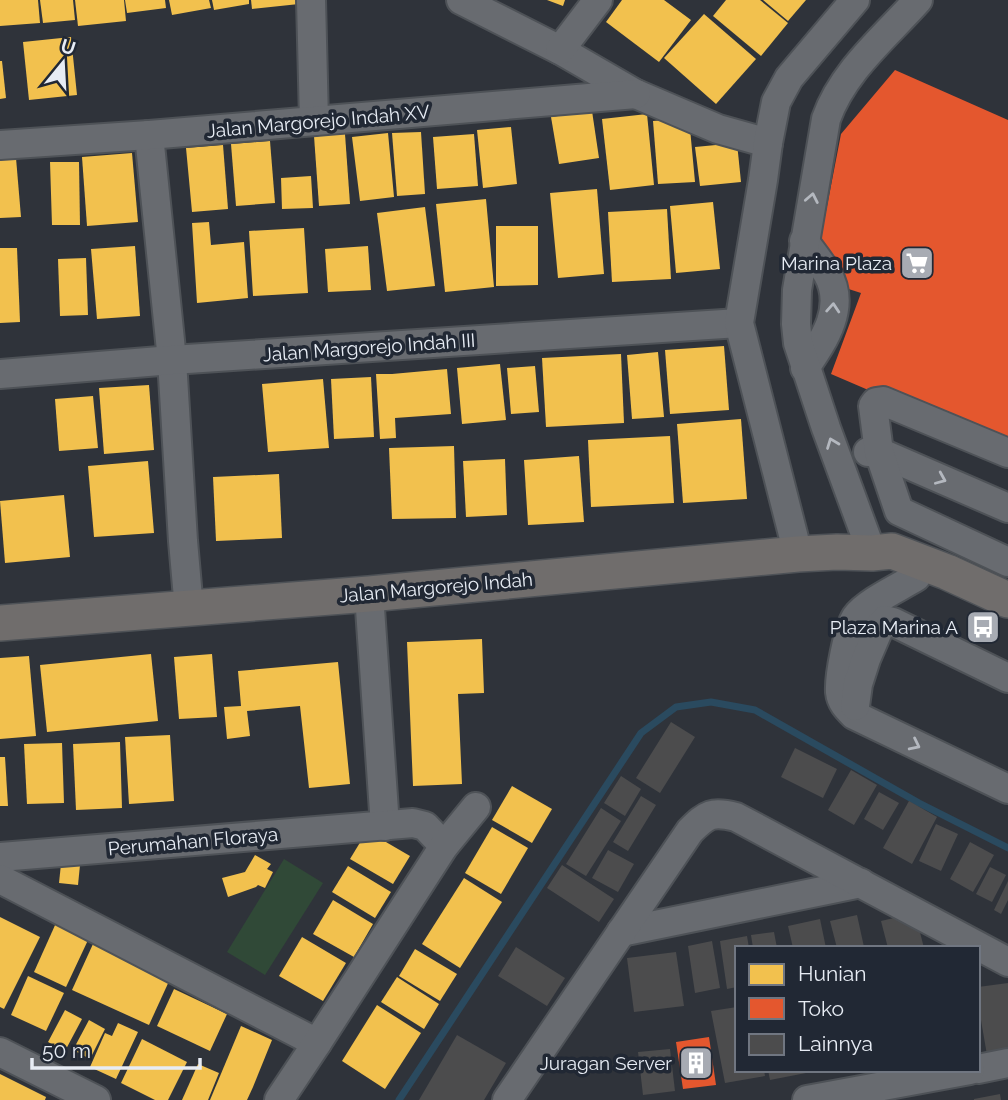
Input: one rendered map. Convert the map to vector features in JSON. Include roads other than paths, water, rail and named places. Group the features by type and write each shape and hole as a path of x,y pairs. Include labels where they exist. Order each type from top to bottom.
{"main road":[{"name":"Jalan Margorejo Indah","path":"0,623 837,552 892,551 1008,600"},
{"name":"Jalan Margorejo Indah","path":"872,553 887,565 1008,619"}],"street":[{"path":"311,0 314,121"},
{"path":"461,0 560,50 636,94 718,129 768,143"},
{"path":"560,50 598,0"},
{"path":"798,554 739,323 776,102 789,78 855,0"},
{"path":"872,553 798,343 797,290 826,119 833,100 859,63 918,0"},
{"name":"Jalan Margorejo Indah XV","path":"0,145 636,94"},
{"path":"149,135 172,360 189,609"},
{"path":"804,241 828,275 835,297 833,318 825,338 806,368"},
{"name":"Jalan Margorejo Indah III","path":"0,374 172,360 739,323"},
{"path":"1008,453 883,401 876,402 873,406 868,454 901,513 1008,562"},
{"path":"851,495 855,463 868,454"},
{"path":"868,454 1008,508"},
{"path":"916,577 867,606 856,617 848,636 840,691 844,704 854,715 1008,789"},
{"path":"369,593 385,826"},
{"path":"854,715 858,684 866,659 885,620 1008,678"},
{"path":"279,1100 444,846 476,807"},
{"path":"507,1100 690,831 709,814 720,813 736,817 978,946"},
{"name":"Perumahan Floraya","path":"0,857 419,823 444,846"},
{"path":"0,878 317,1043"},
{"path":"621,932 861,883"},
{"path":"980,947 1008,962"},
{"path":"0,1052 96,1100"},
{"path":"980,1069 1008,1063"},
{"path":"807,1100 959,1072"}],"waterway":[{"path":"399,1100 641,733 676,707 711,702 755,710 919,803 1008,848"}],"place":[{"name":"Marina Plaza","path":"917,263"},
{"name":"Plaza Marina A","path":"983,627"},
{"name":"Juragan Server","path":"696,1063"}]}
